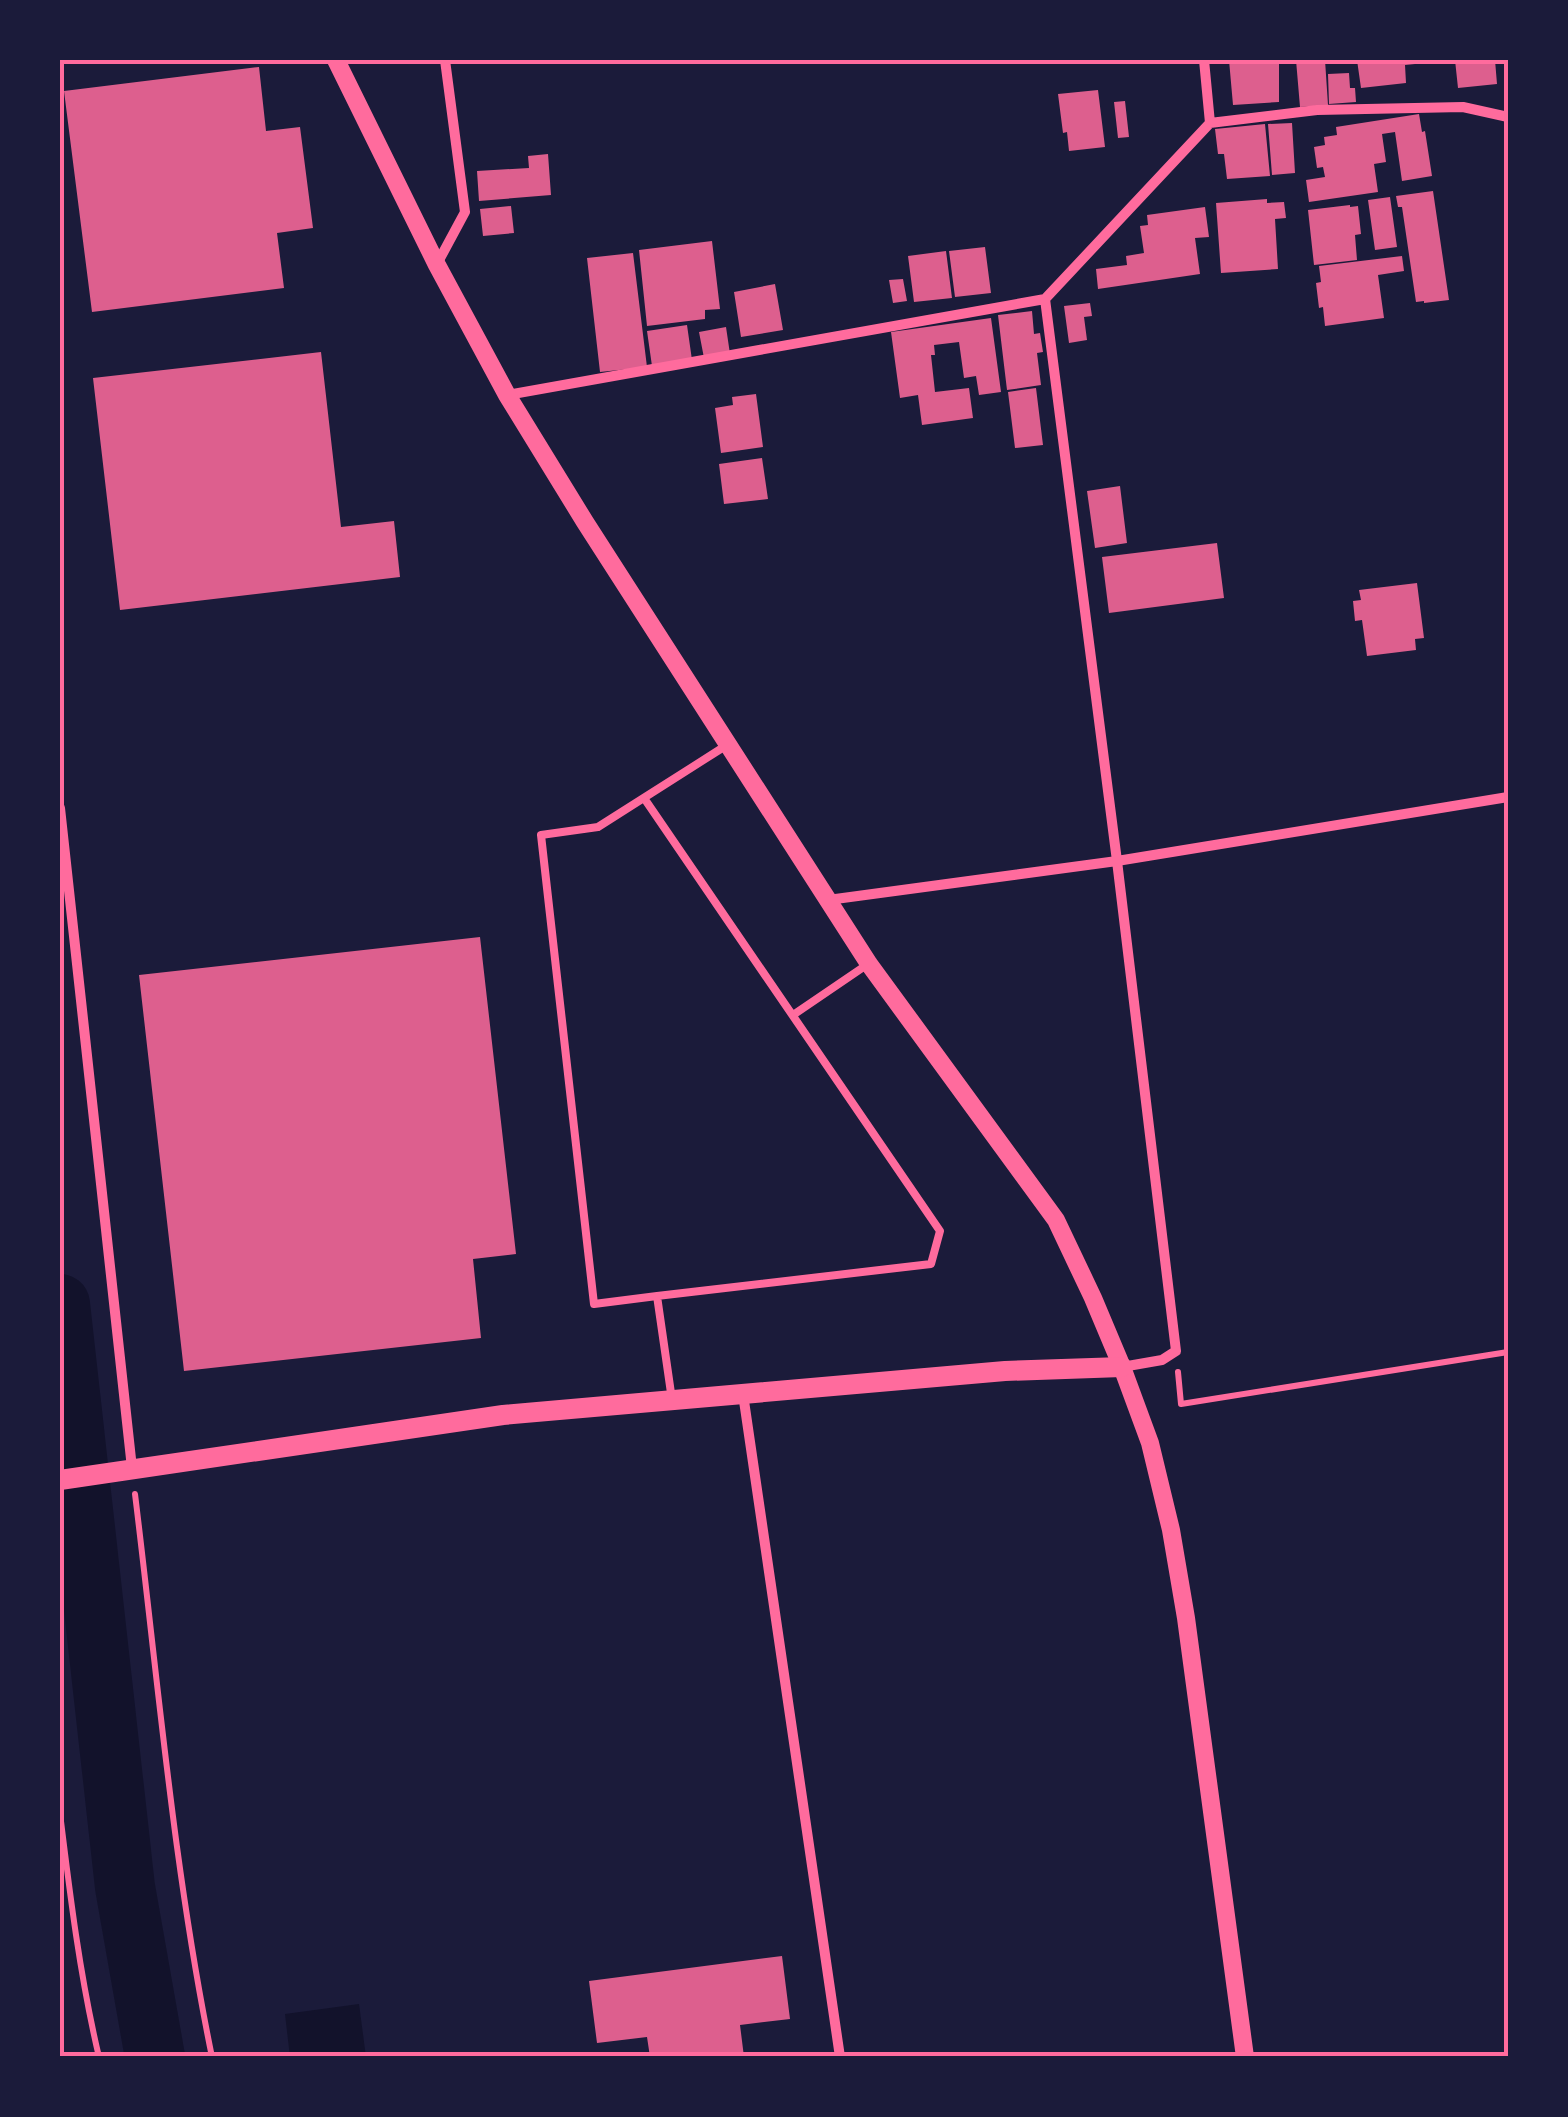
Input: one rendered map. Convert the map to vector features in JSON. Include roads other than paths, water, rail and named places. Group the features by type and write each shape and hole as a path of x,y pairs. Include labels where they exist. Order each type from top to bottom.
{"main road":[{"path":"60,1480 503,1415 1005,1370 1122,1367"}],"street":[{"path":"336,60 437,265 507,395 869,964 1056,1220 1093,1298 1150,1443 1171,1530 1246,2057"},
{"path":"437,265 465,212 445,60"},
{"path":"1204,60 1210,123"},
{"path":"507,395 1044,300 1210,123 1354,109 1463,107 1508,117"},
{"path":"1044,300 1176,1351 1162,1360 1122,1367"},
{"path":"828,900 1117,860 1508,796"},
{"path":"60,808 132,1470"},
{"path":"743,1392 840,2057"}],"lane":[{"path":"644,798 940,1231 931,1264 594,1304 541,835 598,827 728,744"},
{"path":"793,1016 869,964"},
{"path":"657,1296 672,1400"}],"waterway":[{"path":"60,1304 125,1887 155,2057"}]}
